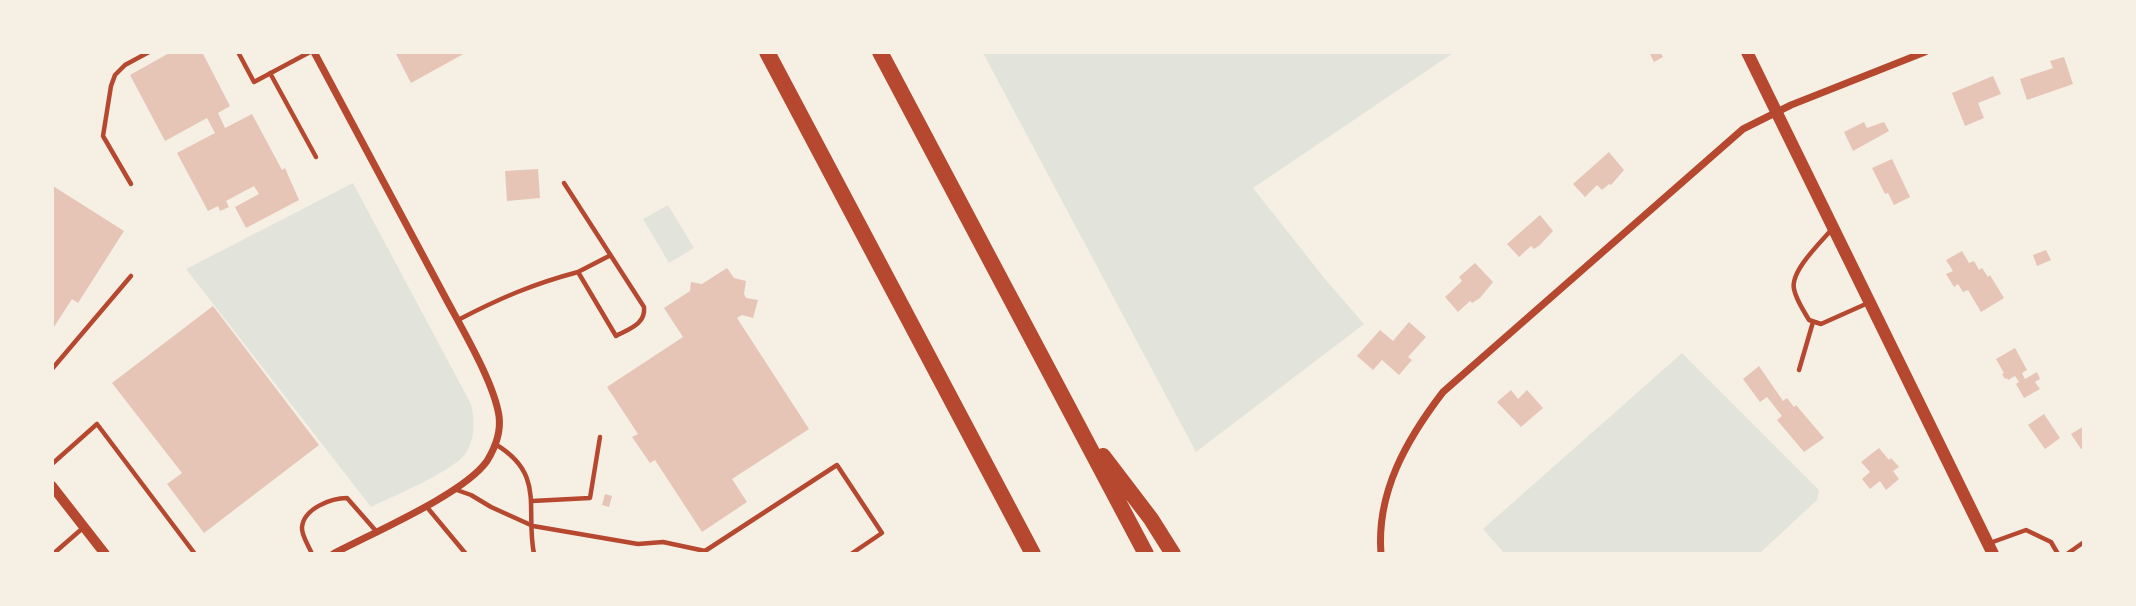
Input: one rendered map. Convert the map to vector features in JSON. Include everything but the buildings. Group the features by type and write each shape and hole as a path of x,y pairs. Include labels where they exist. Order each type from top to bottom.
{"highway":[{"path":"766,52 1031,551"},
{"path":"880,52 1146,554"},
{"path":"1075,419 1151,519 1173,554"}],"main road":[{"path":"1747,52 1991,551"}],"street":[{"path":"312,52 457,320 493,396 499,417 495,444 486,462 453,489 376,531 349,550 333,554"},
{"path":"1381,554 1385,505 1396,466 1418,425 1443,392 1743,129 1776,111 1925,52"},
{"path":"52,486 105,554"}],"lane":[{"path":"131,184 103,136 115,75 125,65 149,52"},
{"path":"238,52 254,82 312,52"},
{"path":"270,73 316,157"},
{"path":"564,183 645,312 639,324 616,336 578,272"},
{"path":"1833,228 1809,255 1794,279 1796,296 1809,320 1821,324 1869,300"},
{"path":"457,320 510,293 578,272 609,256"},
{"path":"52,369 131,276"},
{"path":"1798,370 1813,323"},
{"path":"52,464 97,424 195,554"},
{"path":"532,501 590,498 600,437"},
{"path":"495,444 520,464 532,491 534,554"},
{"path":"453,489 471,495 533,526 638,544 663,542 705,552 837,466 882,533 851,554"},
{"path":"312,554 302,531 302,523 311,512 336,498 347,498 376,531"},
{"path":"425,505 466,554"},
{"path":"53,554 85,526"},
{"path":"1991,551 2026,530 2051,542 2058,554"},
{"path":"2067,554 2084,542"}],"shaded area":[{"path":"983,53 1453,53 1253,188 1364,324 1196,452"},
{"path":"353,183 471,404 474,423 469,448 459,460 408,490 371,507 186,269"},
{"path":"668,205 694,248 669,263 643,219"},
{"path":"1682,353 1819,490 1817,500 1760,553 1504,553 1483,529"}]}
